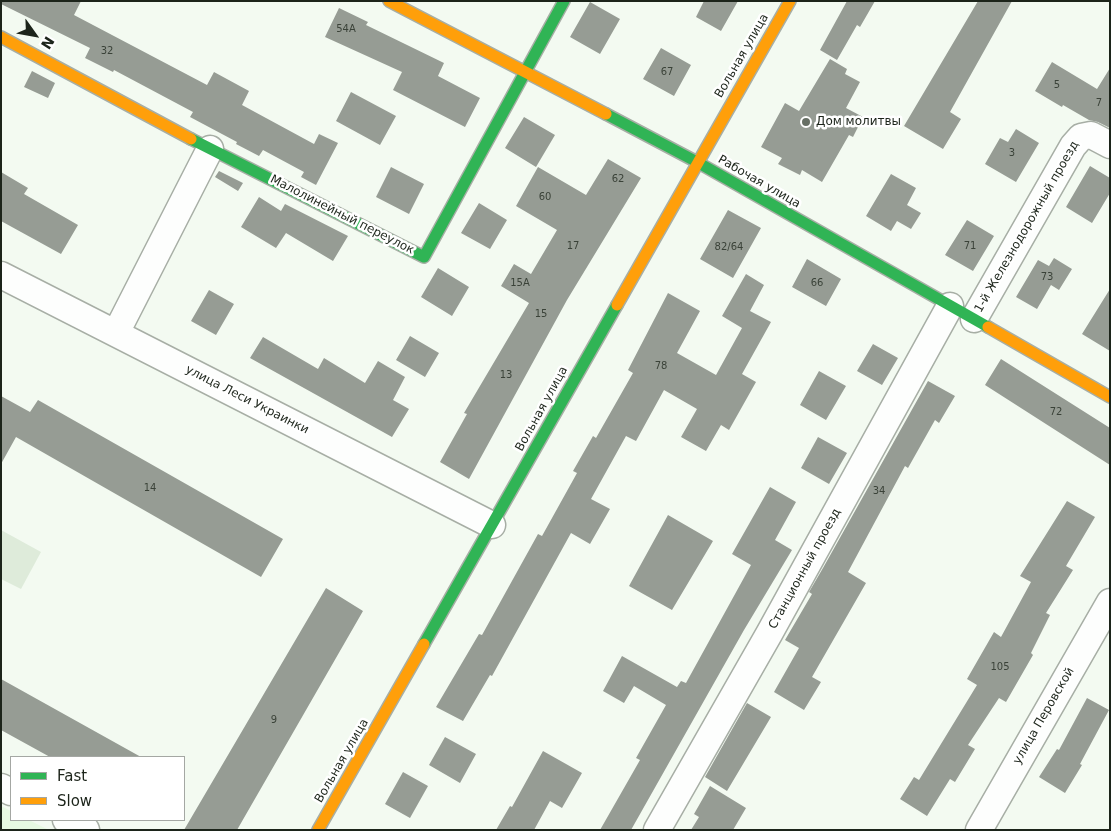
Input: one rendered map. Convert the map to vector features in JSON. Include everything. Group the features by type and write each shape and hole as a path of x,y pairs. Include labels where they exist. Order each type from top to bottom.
{"street":[{"name":"Рабочая улица","path":"389,1 697,162 1110,397"},
{"name":"Малолинейный переулок","path":"1,37 210,149 424,257 564,1"},
{"name":"Вольная улица","path":"318,830 790,1"},
{"name":"1-й Железнодорожный проезд","path":"974,319 1073,146 1081,136 1091,135 1110,145"},
{"path":"116,333 210,149"},
{"name":"улица Леси Украинки","path":"1,275 492,525"},
{"name":"Станционный проезд","path":"657,830 769,634 950,306"},
{"name":"улица Перовской","path":"979,830 1108,607"},
{"path":"68,821 86,830"}],"shaded area":[{"path":"1,530 41,552 21,589 1,579"},
{"path":"1,806 10,810 10,821 31,821 49,830 1,830"}],"building":[{"path":"1,1 81,1 74,15 207,85 214,72 249,91 242,105 314,144 319,134 338,143 316,185 301,177 304,172 263,150 259,156 190,117 193,112 114,70 113,72 85,58 90,48 1,4"},
{"path":"704,1 738,1 721,31 696,17"},
{"path":"847,1 875,1 860,27 857,25 837,60 820,50"},
{"path":"978,1 1012,1 950,112 961,119 943,149 904,126"},
{"path":"590,2 620,19 600,54 570,37"},
{"path":"339,8 368,22 366,25 444,63 438,76 480,98 465,127 393,90 402,72 325,37"},
{"path":"661,48 691,65 674,96 643,79"},
{"name":"Дом молитвы","path":"830,59 847,69 845,74 860,82 846,108 863,117 853,137 849,135 822,182 802,170 800,175 778,164 782,158 761,147 785,103 799,111"},
{"path":"1052,62 1097,89 1110,68 1110,128 1089,120 1063,105 1062,107 1035,91"},
{"path":"32,71 55,83 48,98 24,87"},
{"path":"351,92 396,116 380,145 336,121"},
{"path":"524,117 555,135 536,167 505,148"},
{"path":"1016,129 1039,143 1016,182 985,164 1000,138 1008,142"},
{"path":"608,159 641,178 567,300 469,479 440,462 467,414 464,413 529,303 501,286 514,264 531,274 557,230 516,206 538,167 586,195"},
{"path":"1090,166 1110,178 1110,193 1092,223 1066,207"},
{"path":"391,167 424,184 409,214 376,197"},
{"path":"219,171 243,183 238,191 215,177"},
{"path":"1,172 28,188 24,194 78,225 61,254 1,221"},
{"path":"891,174 916,188 907,205 921,213 911,229 897,221 891,231 866,216"},
{"path":"259,197 281,211 285,204 348,236 333,261 286,233 276,248 241,227"},
{"path":"479,203 507,220 490,249 461,233"},
{"path":"728,210 761,228 733,278 700,259"},
{"path":"967,220 994,236 973,271 945,255"},
{"path":"1054,258 1072,269 1059,290 1051,285 1037,309 1016,297 1038,260 1049,266"},
{"path":"807,259 841,279 826,306 792,287"},
{"path":"438,268 469,287 452,316 421,297"},
{"path":"746,274 764,285 750,311 771,322 742,374 756,382 729,430 721,425 706,451 681,437 697,409 664,390 636,441 626,436 591,499 610,509 590,544 571,533 492,676 490,675 463,721 436,707 479,634 482,635 538,534 542,536 577,473 573,471 593,436 596,438 633,373 628,370 668,293 700,311 677,353 716,375 742,328 722,316"},
{"path":"1110,289 1110,351 1082,334"},
{"path":"209,290 234,304 216,335 191,321"},
{"path":"410,336 439,353 425,377 396,360"},
{"path":"263,337 318,369 324,358 365,383 378,361 405,377 393,400 409,409 392,437 250,358"},
{"path":"873,344 898,358 882,385 857,371"},
{"path":"1001,359 1110,428 1110,465 985,385"},
{"path":"819,371 846,386 826,420 800,405"},
{"path":"928,381 955,396 939,423 935,420 908,468 905,466 848,572 866,583 812,677 821,682 804,710 774,692 799,648 785,640 812,594 809,592"},
{"path":"1,396 30,412 38,400 283,539 261,577 16,437 1,464"},
{"path":"818,437 847,453 829,484 801,468"},
{"path":"770,487 796,502 775,540 792,550 744,630 631,830 600,830 640,760 636,758 666,705 634,686 624,703 603,691 622,656 677,687 681,681 686,683 751,565 732,554"},
{"path":"1067,501 1095,517 1066,566 1073,570 1046,613 1050,615 1031,653 1033,655 1006,702 999,698 968,745 975,749 955,782 950,779 927,816 900,799 914,777 919,780 977,685 967,679 994,632 1001,637 1031,582 1020,576"},
{"path":"668,515 713,541 672,610 629,586"},
{"path":"326,588 363,611 237,830 184,830"},
{"path":"1,679 139,756 48,756 1,730"},
{"path":"1087,698 1109,710 1080,764 1082,765 1065,793 1039,777 1057,749 1059,750"},
{"path":"747,703 771,717 727,791 705,777"},
{"path":"445,737 476,754 460,783 429,765"},
{"path":"543,751 582,773 562,808 550,801 534,830 496,830 510,806 512,807"},
{"path":"403,772 428,786 410,818 385,804"},
{"path":"710,786 746,808 733,830 691,830 699,817 694,814"}],"traffic: fast":[{"path":"191,139 424,257 564,1"},
{"path":"606,114 697,162 988,327"},
{"path":"424,644 617,305"}],"traffic: slow":[{"path":"389,1 606,114"},
{"path":"617,305 790,1"},
{"path":"1,37 191,139"},
{"path":"988,327 1110,397"},
{"path":"318,830 424,644"}],"place":[{"name":"Дом молитвы","path":"806,122"}]}
